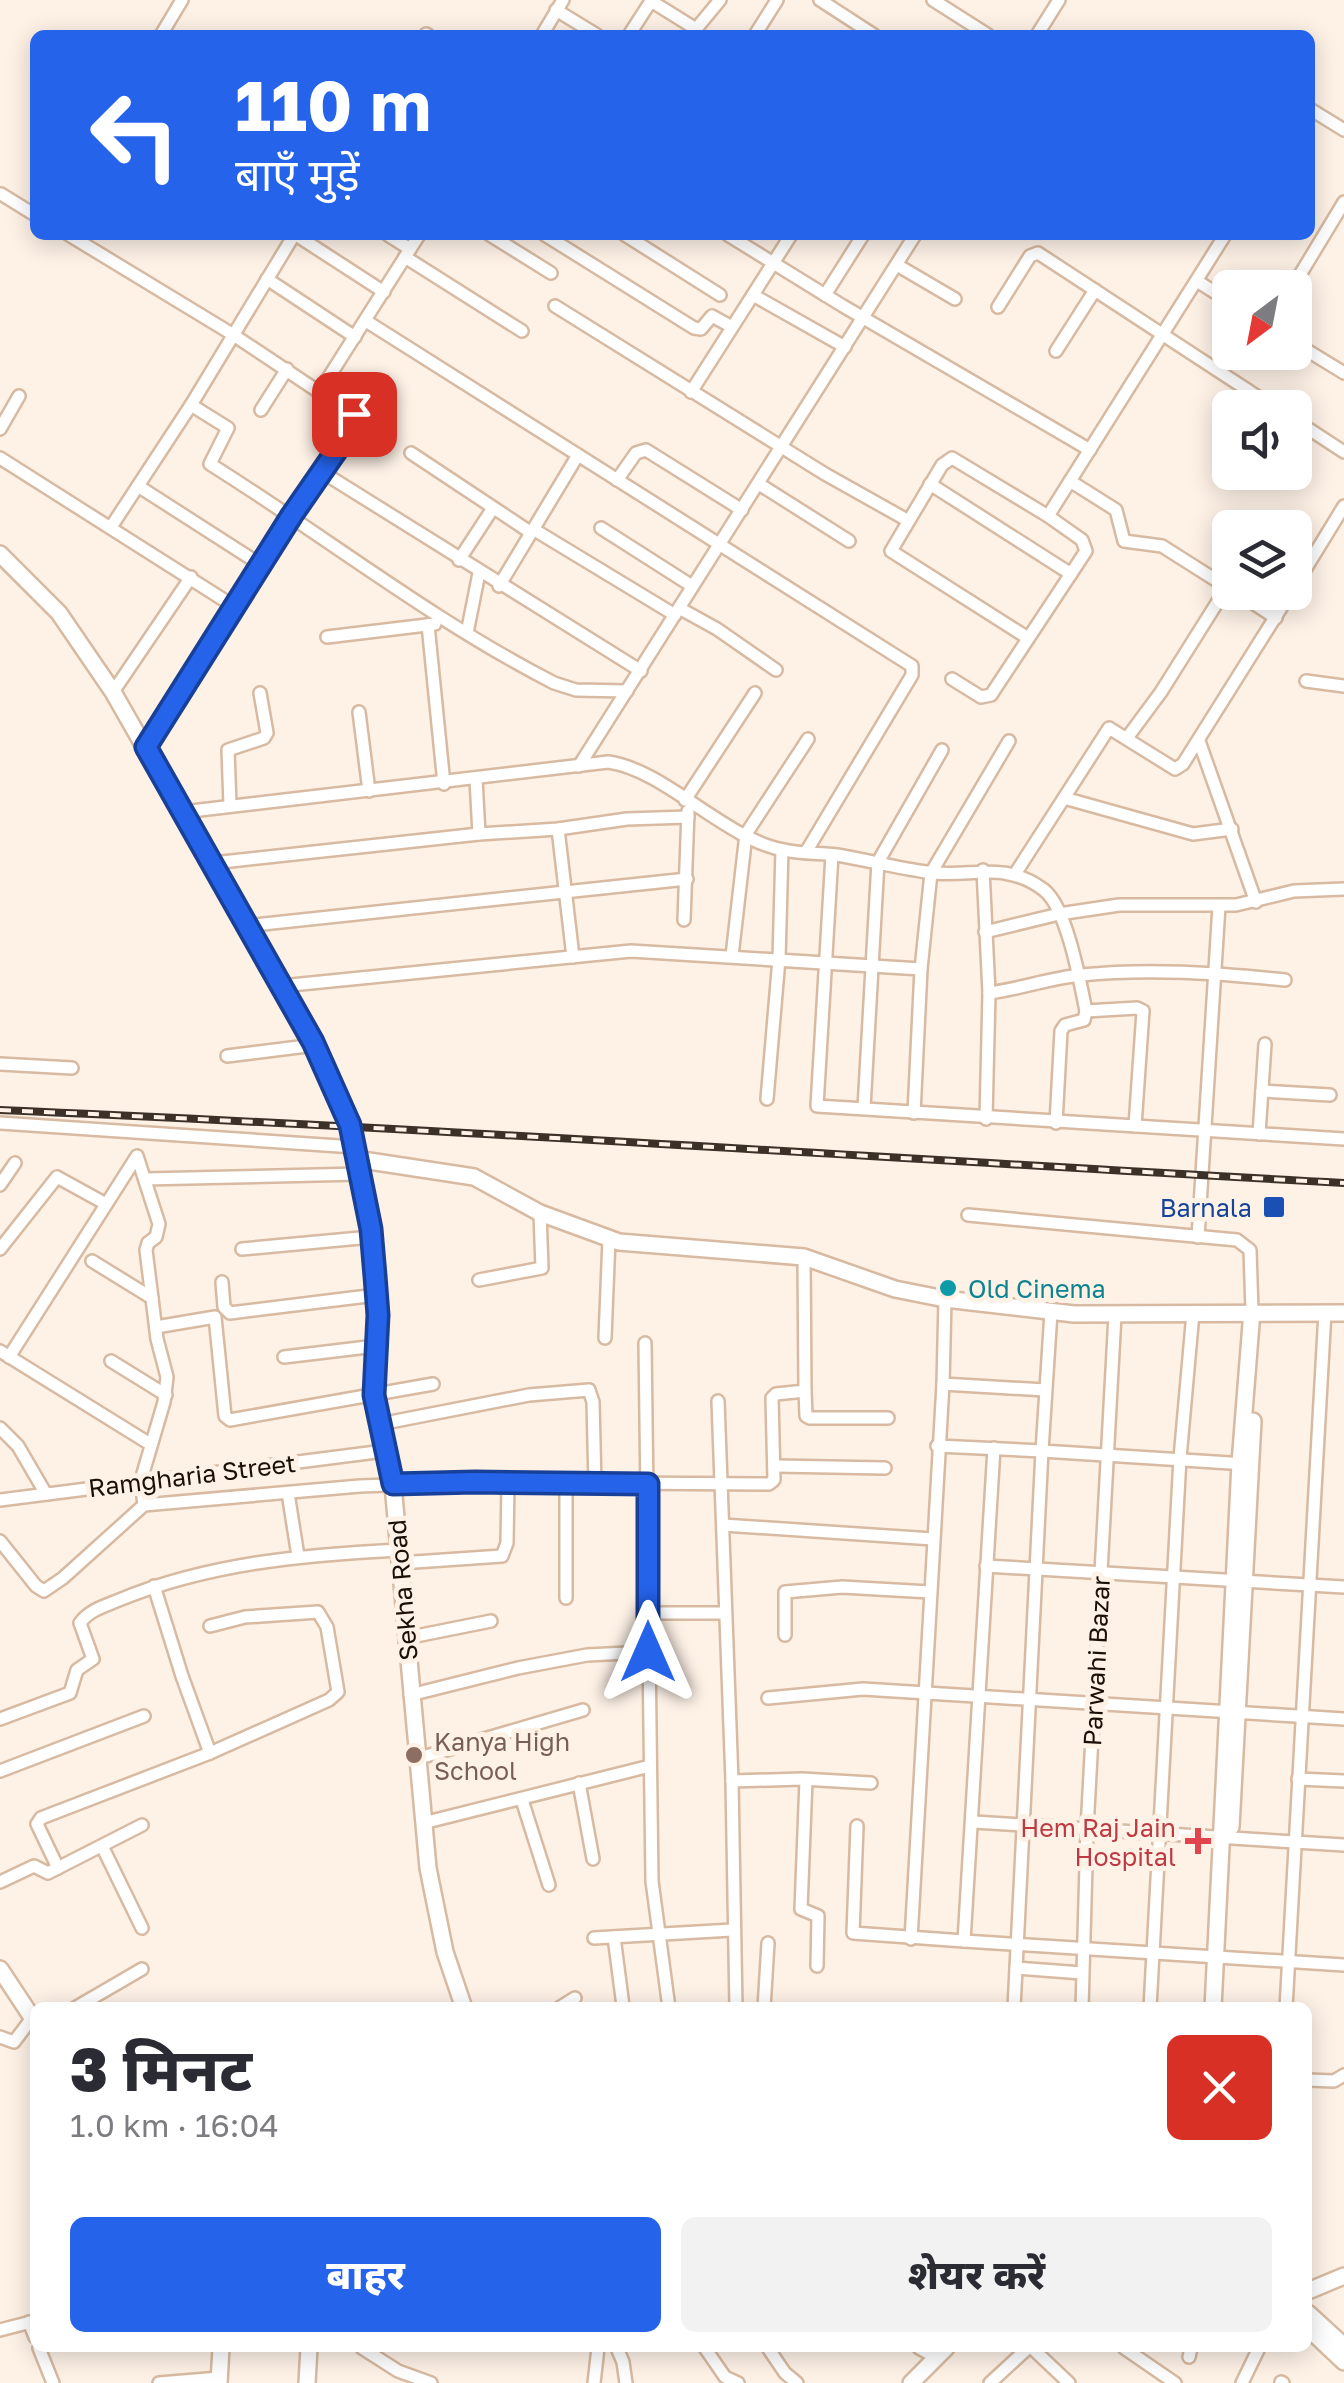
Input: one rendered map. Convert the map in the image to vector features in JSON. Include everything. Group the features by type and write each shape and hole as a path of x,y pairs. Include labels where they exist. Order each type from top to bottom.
{"street":[{"path":"164,30 182,0"},
{"path":"632,30 650,1 696,29 720,0"},
{"path":"758,30 777,0"},
{"path":"820,0 866,30"},
{"path":"933,0 980,30"},
{"path":"1040,30 1054,2"},
{"path":"545,30 560,5 591,30"},
{"path":"1315,111 1344,130"},
{"path":"1,194 30,212"},
{"path":"1303,270 1344,202"},
{"path":"77,240 320,390 356,419 146,747"},
{"path":"111,527 192,405 292,240"},
{"path":"303,240 384,292"},
{"path":"394,240 522,332"},
{"path":"320,390 416,240"},
{"path":"498,240 551,272"},
{"path":"553,240 694,328 702,329 712,316 732,327"},
{"path":"633,240 720,295"},
{"path":"736,240 1090,450"},
{"path":"691,392 789,240"},
{"path":"825,295 861,240"},
{"path":"579,766 912,240"},
{"path":"1048,516 1222,240"},
{"path":"998,308 1036,252 1247,390"},
{"path":"896,265 956,300"},
{"path":"267,280 355,336"},
{"path":"1197,280 1212,290"},
{"path":"1056,350 1095,290"},
{"path":"753,295 844,348"},
{"path":"555,306 907,520"},
{"path":"366,321 913,667 806,852"},
{"path":"1312,353 1344,373"},
{"path":"262,410 287,370"},
{"path":"0,429 19,396"},
{"path":"192,405 228,428 209,463 449,622 554,683 576,690 626,691"},
{"path":"1312,431 1344,452"},
{"path":"618,480 636,453 646,450 742,510"},
{"path":"411,453 532,531 776,670"},
{"path":"499,586 578,455"},
{"path":"0,458 235,608"},
{"path":"952,678 981,698 988,698 1071,574 1086,551 1084,543 1048,516 954,458 944,463 890,552 1028,638"},
{"path":"322,472 499,586 641,671"},
{"path":"1070,481 1116,510 1124,542 1162,546 1212,577"},
{"path":"759,484 848,541"},
{"path":"930,484 1071,574"},
{"path":"138,486 261,566"},
{"path":"1312,558 1344,506"},
{"path":"459,560 494,508"},
{"path":"601,528 692,586"},
{"name":"Sekha Road","path":"0,554 60,613 113,692 315,1045 350,1125 371,1237 376,1295 374,1395 393,1484 428,1868 445,1952 462,2002"},
{"path":"467,633 479,573"},
{"path":"113,692 191,577"},
{"path":"1127,738 1217,610"},
{"path":"1264,610 1276,618"},
{"path":"1015,874 1109,728 1176,769 1183,764 1281,610"},
{"path":"327,637 449,622"},
{"path":"428,625 444,784"},
{"path":"1306,682 1344,686"},
{"path":"230,806 228,750 264,738 267,733 260,693"},
{"path":"684,920 687,801 755,693"},
{"path":"360,712 368,792"},
{"path":"732,956 746,834 808,738"},
{"path":"914,1112 921,970 931,873 1009,741"},
{"path":"1199,742 1256,902"},
{"path":"864,1108 878,862 942,750"},
{"path":"182,812 608,762 626,766 782,850 931,873 984,870 1015,874 1046,892 1059,914 1086,1011 1084,1020 1064,1026 1061,1032 1056,1123"},
{"path":"476,778 479,834"},
{"path":"1064,798 1193,834 1232,829"},
{"path":"213,863 627,819 688,816"},
{"path":"558,829 573,957"},
{"path":"767,1099 779,959 782,850"},
{"path":"832,855 815,1104 986,1119 1344,1139"},
{"path":"984,870 989,993 986,1119"},
{"path":"245,926 687,879"},
{"path":"985,932 1059,914 1139,903 1219,906 1256,902 1294,891 1344,889"},
{"path":"1198,1236 1219,906"},
{"path":"280,986 630,951 921,970"},
{"path":"989,993 1078,975 1140,971 1284,980"},
{"path":"1086,1011 1142,1011 1135,1126"},
{"path":"1259,1134 1265,1044"},
{"path":"227,1056 315,1045"},
{"path":"0,1064 72,1068"},
{"path":"1262,1091 1330,1096"},
{"path":"0,1123 132,1133 474,1178 540,1213 608,1239 650,1247 804,1257 895,1289 945,1299 1051,1312 1115,1315 1344,1313"},
{"path":"132,1133 159,1224 156,1237 146,1246 156,1327 168,1377 141,1480 144,1505"},
{"path":"137,1156 4,1354 150,1444"},
{"path":"145,1179 356,1160"},
{"path":"0,1185 15,1163"},
{"path":"0,1249 57,1177 106,1204"},
{"path":"479,1280 542,1268 540,1213"},
{"path":"968,1215 1238,1240 1246,1245 1251,1257 1256,1312 1225,1840 1222,2002"},
{"path":"242,1250 371,1237"},
{"path":"605,1338 608,1239"},
{"path":"804,1257 806,1414 810,1418 888,1418"},
{"path":"92,1261 152,1298"},
{"path":"222,1282 224,1307 230,1313 376,1295"},
{"path":"911,1939 945,1299"},
{"path":"1014,2002 1051,1312"},
{"path":"1286,2002 1325,1312"},
{"path":"1150,2002 1180,1458 1193,1313"},
{"name":"Parwahi Bazar","path":"1082,2002 1087,1829 1115,1315"},
{"path":"156,1327 214,1317 226,1416 230,1420 433,1384"},
{"path":"646,1343 652,1880 668,2002"},
{"path":"284,1357 376,1346"},
{"path":"110,1362 166,1395"},
{"path":"943,1384 1046,1390"},
{"path":"380,1424 529,1395 589,1390 594,1402 595,1485"},
{"path":"0,1541 36,1586 46,1590 144,1505 393,1484 770,1484 776,1466 772,1398 776,1394 805,1392"},
{"path":"718,1400 736,2002"},
{"path":"0,1428 18,1446 46,1494"},
{"path":"937,1446 1245,1464"},
{"path":"964,1941 994,1448"},
{"name":"Ramgharia Street","path":"0,1500 384,1450"},
{"path":"776,1466 885,1468"},
{"path":"0,1719 70,1693 77,1670 93,1659 80,1628 81,1619 154,1586 252,1562 298,1556 502,1556 508,1543 508,1484"},
{"path":"566,1484 566,1598"},
{"path":"288,1494 298,1556"},
{"path":"724,1525 933,1538"},
{"path":"986,1566 1344,1587"},
{"path":"154,1586 210,1753"},
{"path":"785,1635 785,1592 842,1587 930,1592"},
{"path":"58,1868 37,1824 39,1820 210,1753 329,1700 339,1688 327,1628 318,1612 245,1617 210,1626"},
{"path":"648,1613 725,1614"},
{"path":"406,1638 491,1621"},
{"path":"410,1696 587,1655 648,1652"},
{"path":"768,1698 863,1689 1344,1718"},
{"path":"416,1760 583,1710"},
{"path":"0,1754 3,1770 144,1716"},
{"path":"423,1823 650,1766"},
{"path":"1298,1779 1344,1780"},
{"path":"806,1780 802,1909 818,1916 817,1966"},
{"path":"732,1781 871,1783"},
{"path":"579,1783 593,1859"},
{"path":"522,1800 549,1885"},
{"path":"974,1822 1344,1845"},
{"path":"0,1882 34,1866 46,1872 58,1868 142,1826"},
{"path":"858,1826 852,1932 911,1939 1344,1965"},
{"path":"102,1846 142,1928"},
{"path":"594,1938 732,1930"},
{"path":"614,1937 622,2002"},
{"path":"764,2002 768,1943"},
{"path":"1214,2002 1220,1957"},
{"path":"1016,1968 1082,1973"},
{"path":"0,1969 30,2015"},
{"path":"85,2002 142,1969"},
{"path":"569,2002 575,1998"},
{"path":"0,2037 14,2042 30,2023"},
{"path":"1312,2080 1334,2081 1344,2075"},
{"path":"1312,2289 1344,2276"},
{"path":"1312,2317 1344,2346"},
{"path":"0,2330 30,2322"},
{"path":"1312,2332 1344,2362"},
{"path":"40,2352 52,2383"},
{"path":"159,2383 219,2380 221,2352"},
{"path":"307,2383 310,2352"},
{"path":"368,2352 398,2371 431,2383"},
{"path":"594,2383 598,2352"},
{"path":"618,2352 624,2362 626,2383"},
{"path":"708,2352 725,2380 738,2383"},
{"path":"771,2352 797,2383"},
{"path":"990,2383 1025,2352"},
{"path":"1034,2352 1059,2380"},
{"path":"1130,2352 1175,2383"},
{"path":"1242,2383 1258,2352"},
{"path":"911,2383 942,2353"}],"railway":[{"path":"0,1110 1344,1183"}],"place":[{"name":"Barnala","path":"1274,1207"},
{"name":"Old Cinema","path":"948,1288"},
{"name":"Kanya High School","path":"414,1755"},
{"name":"Hem Raj Jain Hospital","path":"1198,1841"}],"route":[{"path":"354,414 352,428 292,515 146,747 313,1042 350,1125 371,1229 378,1315 374,1395 393,1484 648,1484 648,1652"}]}
